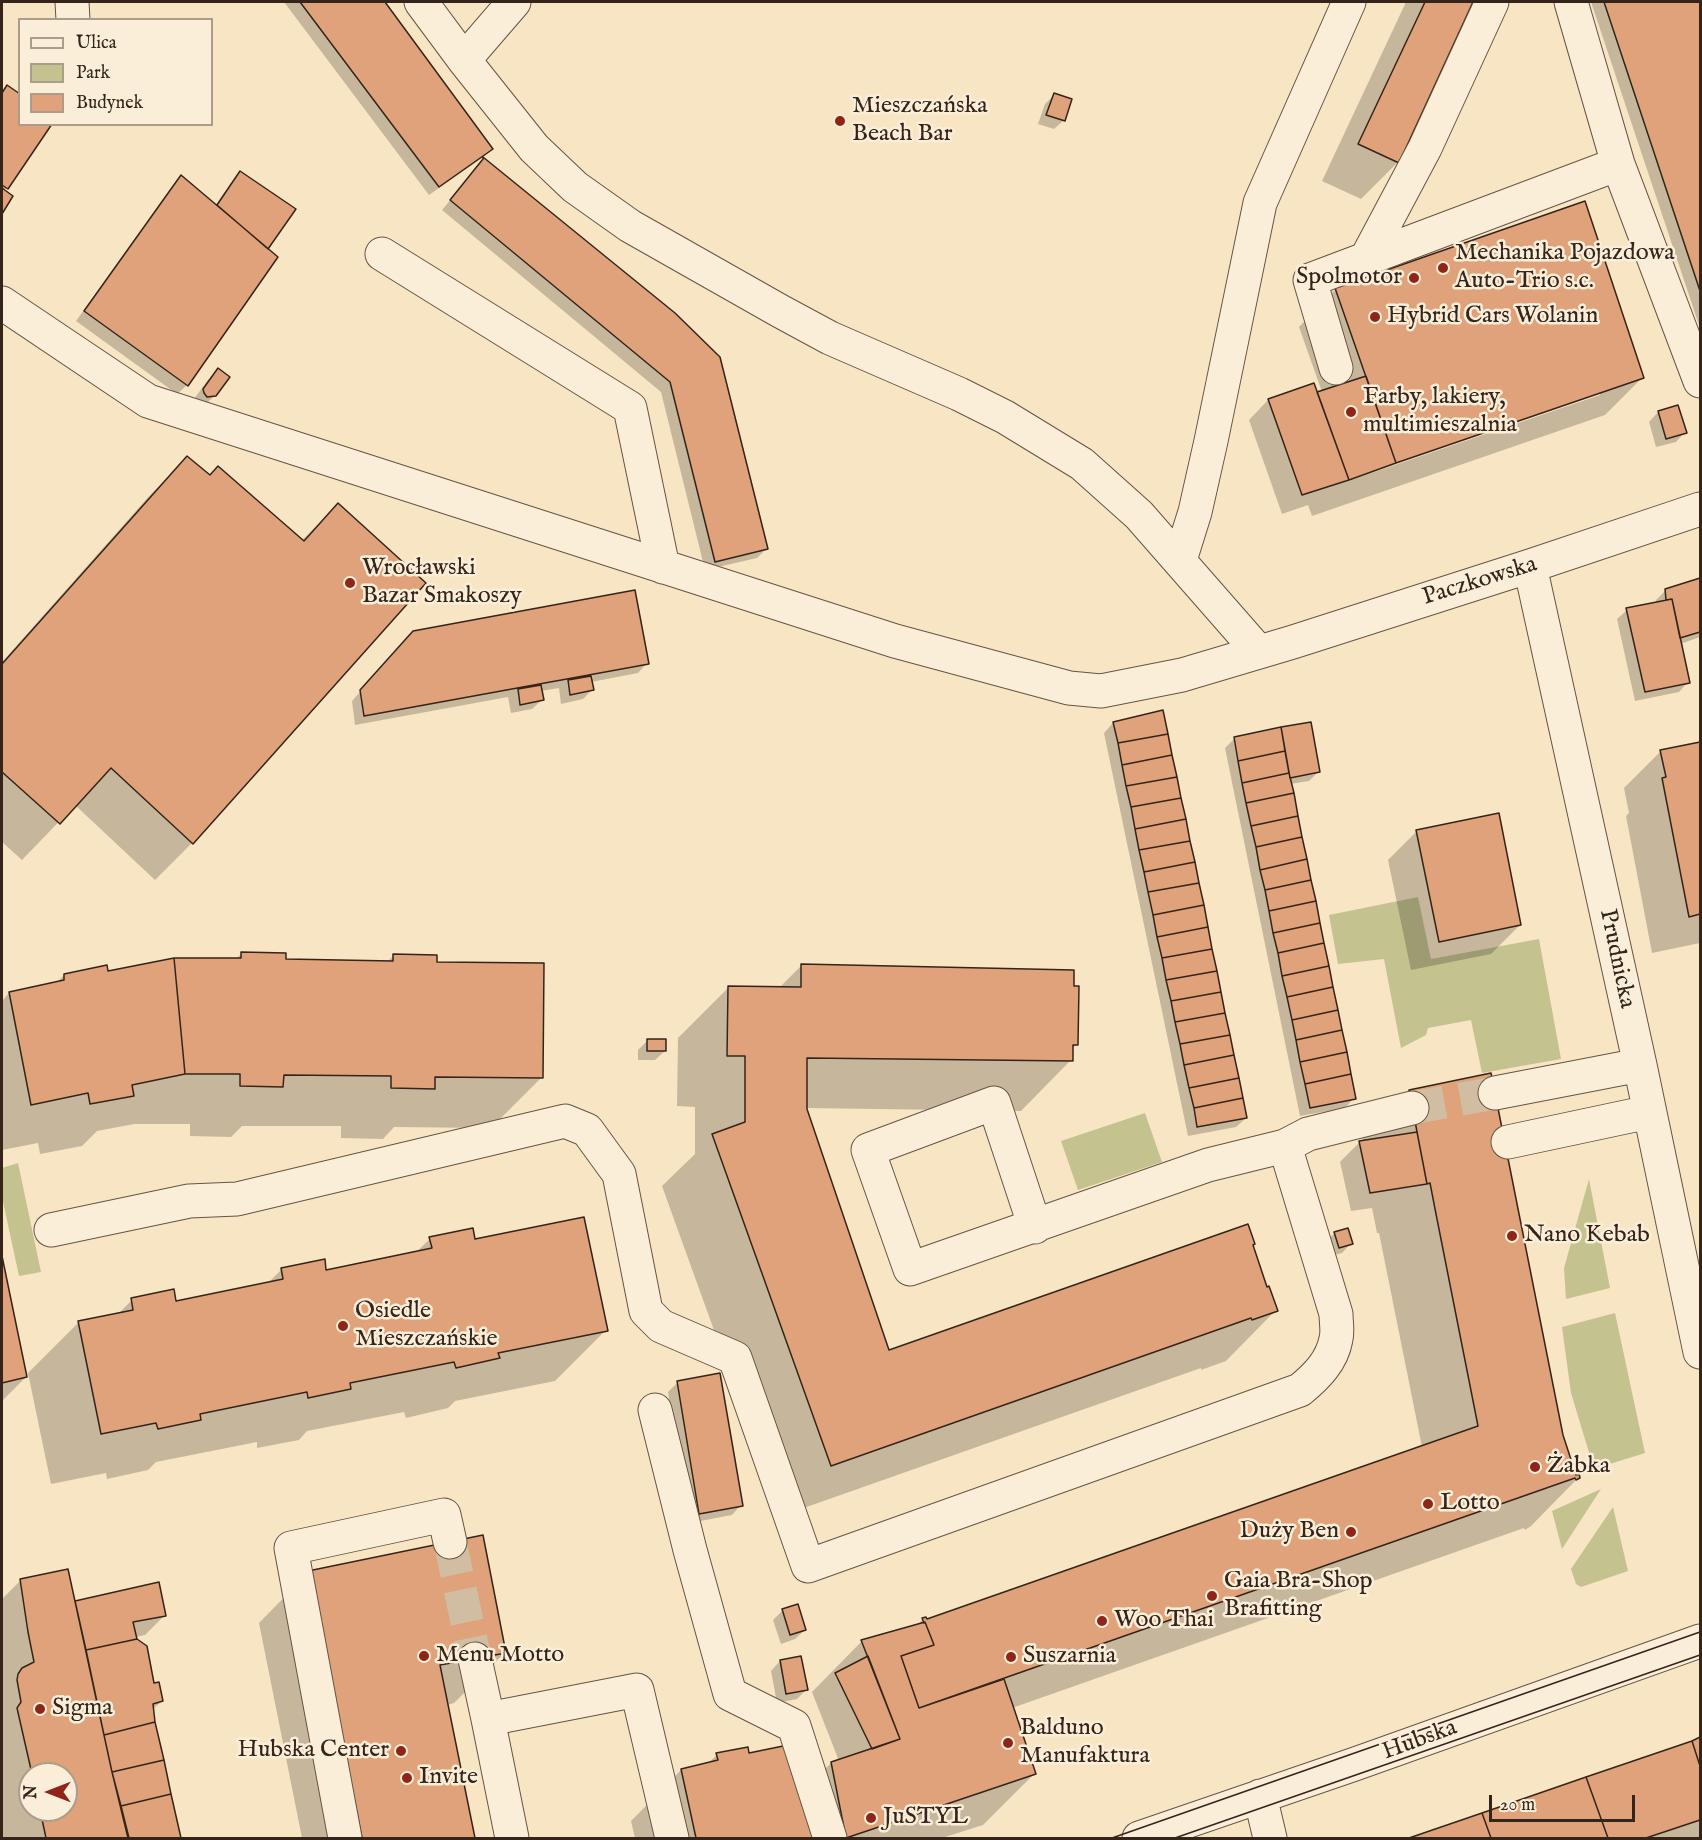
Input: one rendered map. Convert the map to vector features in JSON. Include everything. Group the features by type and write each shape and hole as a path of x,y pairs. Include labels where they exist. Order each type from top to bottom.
{"street":[{"path":"72,2 73,18"},
{"path":"421,2 534,148 575,186 630,226 830,338 959,394 1005,417 1082,464 1139,515 1259,652"},
{"path":"464,60 514,2"},
{"path":"1180,560 1195,512 1209,451 1260,203 1349,2"},
{"path":"1366,259 1425,148 1492,2"},
{"path":"1571,2 1618,164 1701,381"},
{"path":"1336,368 1310,280 1618,164"},
{"path":"382,254 630,408 663,567"},
{"name":"Paczkowska","path":"2,303 148,401 896,641 1069,688 1101,692 1182,675 1259,652 1701,509"},
{"name":"Prudnicka","path":"1530,566 1701,1352"},
{"path":"1495,1093 1640,1065"},
{"path":"1035,1227 994,1103 868,1150 910,1269 1035,1227 1208,1165 1285,1146 1308,1134 1412,1108"},
{"path":"1508,1142 1649,1112"},
{"path":"51,1230 189,1202 237,1199 566,1121 586,1130 619,1174 646,1311 661,1326 735,1358 808,1566 1300,1390 1315,1378 1327,1364 1336,1338 1336,1314 1285,1146"},
{"path":"655,1410 690,1550 730,1694 794,1726 830,1839"},
{"path":"345,1839 291,1548 444,1515 450,1542"},
{"name":"Hubska","path":"1139,1839 1701,1641"},
{"path":"476,1659 512,1839"},
{"path":"488,1719 637,1690 672,1839"},
{"path":"1260,1796 1270,1839"}],"green space":[{"path":"1418,897 1431,959 1539,939 1561,1059 1482,1073 1471,1020 1428,1028 1426,1035 1401,1048 1384,959 1338,964 1329,915"},
{"path":"1145,1113 1162,1162 1078,1190 1061,1141"},
{"path":"18,1163 41,1272 19,1276 2,1197 2,1168"},
{"path":"1589,1179 1610,1288 1566,1299 1564,1268"},
{"path":"1615,1313 1645,1453 1594,1469 1571,1393 1562,1327"},
{"path":"1601,1489 1562,1549 1552,1511"},
{"path":"1613,1507 1628,1571 1581,1587 1576,1584 1571,1569"}],"building":[{"path":"300,2 385,2 493,149 439,187"},
{"path":"1425,2 1473,2 1399,163 1358,144"},
{"path":"1604,2 1700,2 1700,291"},
{"path":"7,85 18,93 18,126 51,126 8,189 2,185 2,93"},
{"path":"1054,93 1072,99 1065,121 1046,115"},
{"path":"483,157 675,313 720,357 768,549 715,562 670,382 450,200"},
{"path":"240,171 296,209 268,249 217,205"},
{"path":"181,175 278,257 188,386 84,311"},
{"path":"2,188 13,196 2,214"},
{"path":"1585,201 1644,378 1396,463 1335,288"},
{"path":"218,368 230,377 216,396 207,397 203,389"},
{"name":"Farby, lakiery, multimieszalnia","path":"1366,376 1396,463 1349,480 1317,392"},
{"path":"1314,383 1349,480 1302,495 1268,399"},
{"path":"1678,405 1687,433 1666,439 1658,411"},
{"path":"187,456 210,475 218,466 304,541 338,503 426,583 193,844 111,768 60,824 2,772 2,664"},
{"path":"1700,578 1700,632 1680,638 1672,599 1666,600 1665,589"},
{"path":"635,590 649,664 364,716 360,690 413,631"},
{"path":"1672,599 1690,683 1645,692 1626,608"},
{"path":"591,676 594,690 570,695 568,680"},
{"path":"541,685 544,700 520,705 518,689"},
{"path":"1163,710 1168,734 1118,743 1113,722"},
{"path":"1311,722 1320,772 1290,778 1281,727"},
{"path":"1281,727 1285,751 1238,761 1234,737"},
{"path":"1168,734 1172,755 1122,765 1118,743"},
{"path":"1700,742 1700,914 1689,917 1662,778 1666,777 1660,750"},
{"path":"1285,751 1289,773 1242,783 1238,761"},
{"path":"1172,755 1177,777 1126,786 1122,765"},
{"path":"1289,773 1294,793 1246,803 1242,783"},
{"path":"1177,777 1181,798 1131,807 1126,786"},
{"path":"1294,793 1298,816 1251,826 1246,803"},
{"path":"1181,798 1186,819 1135,829 1131,807"},
{"path":"1499,813 1521,925 1439,942 1416,830"},
{"path":"1298,816 1302,837 1256,847 1251,826"},
{"path":"1186,819 1190,841 1139,850 1135,829"},
{"path":"1302,837 1307,859 1260,870 1256,847"},
{"path":"1190,841 1195,862 1144,872 1139,850"},
{"path":"1307,859 1311,880 1265,890 1260,870"},
{"path":"1195,862 1199,883 1148,892 1144,872"},
{"path":"1311,880 1316,901 1269,911 1265,890"},
{"path":"1199,883 1204,905 1153,915 1148,892"},
{"path":"1316,901 1320,923 1273,933 1269,911"},
{"path":"1204,905 1208,927 1157,937 1153,915"},
{"path":"1320,923 1324,943 1278,953 1273,933"},
{"path":"1208,927 1212,949 1162,958 1157,937"},
{"path":"1324,943 1329,966 1282,976 1278,953"},
{"path":"1212,949 1217,971 1166,980 1162,958"},
{"path":"241,952 286,953 286,959 393,961 393,954 437,955 437,962 544,963 543,1078 435,1077 435,1089 391,1088 391,1076 284,1075 283,1087 240,1086 240,1074 185,1074 174,958 241,958"},
{"path":"174,958 185,1074 132,1085 134,1096 90,1104 88,1093 31,1105 9,992 64,980 64,974 107,965 108,971"},
{"path":"801,964 1074,970 1074,986 1079,986 1078,1045 1073,1045 1073,1061 807,1058 807,1109 889,1350 1248,1224 1267,1287 1269,1286 1278,1311 1252,1320 1251,1318 831,1466 712,1134 745,1122 745,1056 727,1056 728,986 801,987"},
{"path":"1329,966 1333,987 1287,997 1282,976"},
{"path":"1217,971 1221,992 1171,1001 1166,980"},
{"path":"1333,987 1338,1010 1292,1020 1287,997"},
{"path":"1221,992 1225,1013 1175,1022 1171,1001"},
{"path":"1338,1010 1342,1030 1296,1040 1292,1020"},
{"path":"1225,1013 1230,1035 1180,1044 1175,1022"},
{"path":"1342,1030 1347,1052 1300,1062 1296,1040"},
{"path":"1230,1035 1234,1055 1184,1065 1180,1044"},
{"path":"647,1039 666,1039 666,1051 647,1051"},
{"path":"1347,1052 1351,1074 1305,1084 1300,1062"},
{"path":"1234,1055 1239,1078 1189,1088 1184,1065"},
{"path":"1491,1073 1563,1435 1576,1475 1579,1474 1580,1478 919,1708 901,1656 934,1645 922,1618 927,1619 1478,1426 1430,1183 1427,1184 1409,1090"},
{"path":"1351,1074 1356,1099 1310,1108 1305,1084"},
{"path":"1239,1078 1243,1098 1194,1108 1189,1088"},
{"path":"1243,1098 1247,1118 1197,1127 1194,1108"},
{"path":"1417,1132 1427,1184 1370,1193 1359,1141"},
{"name":"Osiedle Mieszczańskie","path":"584,1217 608,1331 498,1353 500,1358 456,1368 454,1362 350,1383 351,1389 308,1398 307,1392 200,1414 201,1420 158,1429 156,1423 101,1434 78,1321 133,1310 131,1298 174,1289 176,1301 283,1279 281,1268 325,1259 326,1270 432,1248 429,1237 473,1228 475,1239"},
{"path":"1348,1228 1353,1244 1339,1248 1334,1232"},
{"path":"2,1256 27,1377 2,1383"},
{"path":"720,1373 743,1506 699,1514 677,1381"},
{"name":"Hubska Center","path":"483,1535 506,1653 440,1665 475,1838 362,1838 308,1571"},
{"path":"68,1569 128,1838 46,1838 43,1822 78,1822 78,1762 29,1762 17,1708 21,1702 17,1680 22,1668 34,1662 20,1579"},
{"path":"159,1582 166,1616 133,1622 137,1639 86,1650 75,1601"},
{"path":"798,1604 806,1630 790,1635 782,1609"},
{"path":"925,1622 934,1645 901,1656 919,1708 1004,1679 1036,1774 846,1838 831,1762 900,1739 861,1640"},
{"path":"137,1639 147,1646 154,1683 159,1682 163,1701 153,1704 155,1722 104,1735 86,1650"},
{"path":"801,1656 808,1690 786,1694 780,1660"},
{"path":"868,1656 900,1739 872,1749 835,1673"},
{"path":"155,1722 164,1760 112,1772 104,1735"},
{"path":"1700,1737 1700,1766 1692,1741"},
{"path":"1692,1741 1700,1766 1700,1820 1646,1838 1608,1838 1586,1777"},
{"path":"788,1745 813,1838 696,1838 681,1769 718,1760 716,1753 748,1747 749,1753"},
{"path":"164,1760 171,1794 121,1806 112,1772"},
{"path":"1586,1777 1608,1838 1491,1838 1482,1813"},
{"path":"171,1794 181,1838 129,1838 121,1806"},
{"path":"1482,1813 1491,1838 1409,1838"}],"tunnel":[{"path":"1412,1108 1495,1093"},
{"path":"450,1542 475,1659"}],"tram line":[{"path":"1112,1838 1700,1632"},
{"path":"1175,1838 1700,1655"}],"place":[{"name":"Mieszczańska Beach Bar","path":"840,121"},
{"name":"Mechanika Pojazdowa Auto-Trio s.c.","path":"1443,268"},
{"name":"Spolmotor","path":"1414,278"},
{"name":"Hybrid Cars Wolanin","path":"1375,317"},
{"name":"Farby, lakiery, multimieszalnia","path":"1351,412"},
{"name":"Wrocławski Bazar Smakoszy","path":"350,583"},
{"name":"Nano Kebab","path":"1512,1236"},
{"name":"Osiedle Mieszczańskie","path":"343,1326"},
{"name":"Żabka","path":"1535,1467"},
{"name":"Lotto","path":"1428,1504"},
{"name":"Duży Ben","path":"1351,1532"},
{"name":"Gaia Bra-Shop Brafitting","path":"1212,1596"},
{"name":"Woo Thai","path":"1102,1621"},
{"name":"Menu Motto","path":"424,1656"},
{"name":"Suszarnia","path":"1011,1657"},
{"name":"Sigma","path":"40,1709"},
{"name":"Balduno Manufaktura","path":"1008,1743"},
{"name":"Hubska Center","path":"401,1751"},
{"name":"Invite","path":"407,1778"},
{"name":"JuSTYL","path":"871,1818"}]}
